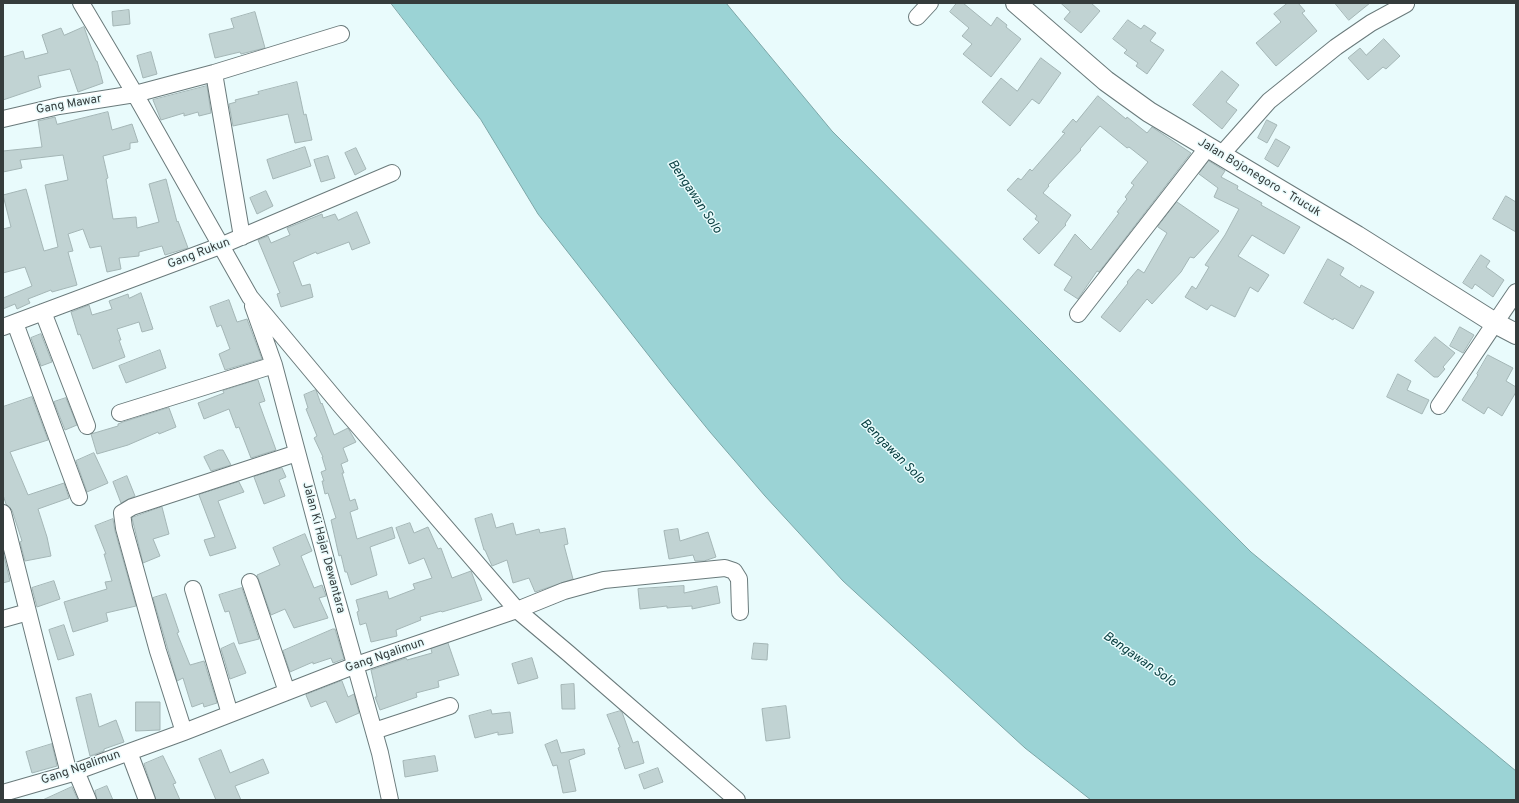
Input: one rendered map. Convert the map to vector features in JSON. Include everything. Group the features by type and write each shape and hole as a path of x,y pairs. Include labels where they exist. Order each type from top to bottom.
{"street":[{"path":"81,3 135,94 250,297 341,406 517,610 737,800"},
{"path":"917,17 930,3"},
{"name":"Jalan Bojonegoro - Trucuk","path":"1016,3 1106,81 1149,112 1357,236 1495,323 1516,334"},
{"path":"1078,314 1214,151 1269,102 1336,46 1371,23 1406,4"},
{"name":"Gang Mawar","path":"3,119 58,106 135,94 214,73 341,34"},
{"path":"214,73 242,237"},
{"name":"Gang Rukun","path":"9,325 220,246 392,173"},
{"path":"1439,406 1516,292"},
{"name":"Jalan Ki Hajar Dewantara","path":"250,297 274,365 328,568 374,731 390,800"},
{"path":"43,312 87,426"},
{"path":"9,325 79,497"},
{"path":"120,413 274,365"},
{"path":"184,732 156,644 124,528 122,513 132,508 297,453"},
{"path":"3,513 5,533 72,772 88,800"},
{"name":"Gang Ngalimun","path":"3,793 72,772 129,752 356,665 517,610 564,591 604,580 724,568 734,571 739,579 740,612"},
{"path":"250,582 287,692"},
{"path":"193,589 230,714"},
{"path":"3,619 28,612"},
{"path":"374,731 450,706"},
{"path":"129,752 147,800"}],"water":[{"name":"Bengawan Solo","path":"391,3 726,3 832,131 1251,552 1516,771 1516,800 1091,800 1025,748 843,581 765,496 671,384 538,214 481,120"}],"building":[{"path":"957,3 963,3 991,26 997,17 1007,25 1006,27 1021,39 991,77 963,54 972,44 962,36 969,28 950,12"},
{"path":"1061,3 1091,3 1100,11 1081,33 1064,19 1070,12"},
{"path":"1288,3 1298,3 1305,11 1302,13 1317,31 1276,66 1256,43 1281,22 1274,14"},
{"path":"1335,3 1370,3 1349,20"},
{"path":"129,10 130,24 113,26 112,12"},
{"path":"255,12 265,48 215,58 209,34 234,28 231,19"},
{"path":"1128,20 1141,29 1144,25 1156,33 1150,41 1164,50 1147,74 1136,66 1138,63 1124,53 1127,50 1113,39"},
{"path":"84,27 97,61 103,83 78,92 70,69 38,76 41,87 3,100 3,57 23,51 25,59 48,53 42,35 61,28 64,35"},
{"path":"1384,39 1400,56 1386,69 1383,67 1368,80 1348,58 1360,48 1366,55"},
{"path":"151,52 157,74 143,78 137,56"},
{"path":"1041,58 1061,73 1039,104 1032,99 1010,126 982,102 1001,78 1017,91"},
{"path":"1222,71 1239,85 1226,102 1237,110 1222,129 1193,105"},
{"path":"297,82 304,115 306,114 312,140 295,143 288,114 233,126 229,104 236,102 235,100 259,94 258,92"},
{"path":"207,86 211,113 199,116 198,112 184,116 184,113 161,120 153,100"},
{"path":"1098,96 1126,119 1127,117 1147,133 1152,127 1191,153 1099,272 1097,271 1078,299 1064,290 1072,277 1054,265 1075,234 1091,250 1119,213 1117,212 1127,199 1125,197 1134,185 1131,183 1148,162 1129,147 1127,148 1100,126 1080,149 1081,150 1048,185 1049,186 1043,193 1071,215 1065,224 1066,225 1039,254 1023,239 1039,222 1035,219 1037,216 1007,190 1018,178 1021,180 1030,169 1032,171 1065,133 1062,132 1073,119 1076,122"},
{"path":"108,112 112,130 132,124 138,142 130,143 130,149 103,156 108,178 106,179 113,219 136,217 137,228 159,222 149,184 166,179 177,222 178,221 188,248 165,255 162,246 139,252 139,256 119,258 121,269 107,272 101,246 90,248 83,229 68,234 73,251 68,252 77,285 52,292 51,290 28,299 30,303 17,309 15,304 3,309 3,298 32,286 25,267 3,273 3,229 11,227 3,195 26,189 44,251 58,247 45,185 68,180 63,155 20,160 22,168 3,172 3,151 42,147 38,121 55,117 57,124"},
{"path":"1267,120 1277,125 1267,143 1258,138"},
{"path":"1276,139 1290,147 1278,167 1265,159"},
{"path":"305,147 311,166 273,179 267,160"},
{"path":"356,148 366,169 355,175 345,153"},
{"path":"328,156 335,178 321,182 314,160"},
{"path":"1209,161 1225,171 1221,177 1238,186 1237,189 1262,203 1261,205 1300,227 1284,254 1252,235 1238,256 1269,275 1258,292 1250,287 1235,317 1211,305 1207,310 1185,297 1192,286 1196,289 1209,267 1205,265 1225,235 1239,209 1214,197 1218,188 1199,174"},
{"path":"266,191 273,206 257,214 250,198"},
{"path":"1506,196 1516,202 1516,232 1493,219"},
{"path":"1177,202 1219,231 1194,258 1190,257 1181,272 1152,304 1147,299 1120,332 1101,317 1138,269 1144,273 1167,233 1158,227"},
{"path":"357,212 370,243 352,250 349,242 317,254 316,252 293,262 302,286 310,284 313,297 281,307 277,294 280,293 258,240 268,236 271,243 290,235 287,228 322,214 323,218 335,214 338,220"},
{"path":"1481,255 1490,261 1486,267 1504,280 1493,297 1475,284 1472,289 1463,283"},
{"path":"1328,259 1344,268 1340,275 1360,288 1361,285 1374,292 1353,329 1334,318 1333,320 1304,303"},
{"path":"141,293 153,329 142,332 139,322 117,329 125,357 93,369 80,334 78,335 71,312 89,305 92,315 112,309 109,301 128,294 129,298"},
{"path":"229,300 237,322 247,319 262,359 225,370 219,354 230,349 221,325 217,327 210,307"},
{"path":"1460,327 1474,335 1463,353 1450,346"},
{"path":"41,334 52,362 41,366 31,338"},
{"path":"1435,337 1455,353 1443,367 1445,369 1438,377 1434,377 1415,361"},
{"path":"160,350 166,368 126,383 119,366"},
{"path":"1488,355 1513,368 1506,381 1516,387 1516,392 1502,416 1488,407 1484,414 1462,400 1478,375 1477,374"},
{"path":"1398,374 1411,381 1407,390 1429,400 1422,414 1387,397"},
{"path":"258,380 265,401 259,403 276,450 251,458 239,427 236,428 229,409 204,419 198,403 224,393 223,391"},
{"path":"316,390 334,435 348,428 356,442 343,448 348,461 341,464 350,501 355,499 358,509 350,512 357,539 392,527 395,538 370,547 377,575 351,585 347,572 345,572 341,555 339,556 331,520 336,518 328,493 325,494 322,481 324,481 321,472 326,470 323,457 314,438 317,436 306,409 308,408 304,395"},
{"path":"32,397 48,440 10,452 28,495 64,483 69,498 38,509 47,537 51,556 25,561 20,542 22,541 12,510 6,504 3,495 3,407"},
{"path":"66,398 77,425 65,430 54,402"},
{"path":"169,408 176,427 159,434 158,432 128,445 97,454 91,434 118,426 118,424 123,422"},
{"path":"219,450 223,450 231,465 211,471 204,457"},
{"path":"94,453 108,483 87,492 76,461"},
{"path":"282,468 286,477 279,480 285,496 264,504 254,477"},
{"path":"127,476 135,496 121,503 113,482"},
{"path":"239,482 244,492 218,501 236,548 210,556 204,540 215,537 199,495"},
{"path":"162,507 169,534 153,539 160,556 143,563 132,518"},
{"path":"492,514 496,528 513,523 516,535 539,529 540,533 565,528 568,544 564,545 573,579 535,592 529,578 513,583 507,560 492,566 484,550 475,519"},
{"path":"113,519 136,606 106,613 108,621 73,632 64,602 107,589 105,582 112,581 104,554 106,554 95,526"},
{"path":"410,523 414,533 428,527 438,549 441,548 452,578 471,571 482,600 420,617 421,620 396,630 397,636 371,642 366,623 360,625 357,612 359,611 356,600 387,591 389,599 415,589 413,584 432,578 424,558 409,564 396,528"},
{"path":"678,529 680,541 708,532 716,557 704,561 695,561 693,555 669,559 664,531"},
{"path":"305,534 312,551 301,556 314,588 322,585 326,596 319,598 328,618 294,628 285,609 271,615 257,575 280,565 273,548"},
{"path":"3,552 10,581 3,583"},
{"path":"54,581 60,599 37,607 32,588"},
{"path":"684,586 684,593 717,586 720,603 692,609 692,606 667,608 667,606 640,609 638,589"},
{"path":"242,588 259,639 239,644 229,611 225,612 219,595"},
{"path":"166,594 179,632 177,633 190,665 204,661 217,703 204,707 203,703 192,707 183,678 177,681 153,598"},
{"path":"64,625 74,655 58,660 49,630"},
{"path":"335,629 344,659 333,663 331,658 313,664 313,662 290,672 283,651"},
{"path":"234,643 246,673 230,679 221,649"},
{"path":"448,643 459,675 438,681 439,687 416,693 417,697 380,710 375,697 377,697 371,670 406,658 407,660 432,653 431,649"},
{"path":"754,643 768,644 767,660 752,659"},
{"path":"532,658 538,678 518,684 512,664"},
{"path":"342,681 348,697 354,694 359,713 336,723 326,701 311,707 306,695"},
{"path":"574,684 575,709 562,709 561,685"},
{"path":"91,694 99,727 116,720 124,742 90,756 76,698"},
{"path":"136,702 160,702 160,730 136,731"},
{"path":"786,706 790,738 766,741 762,709"},
{"path":"491,710 492,714 510,712 513,733 498,735 498,732 475,738 469,716"},
{"path":"620,711 622,712 633,743 638,741 644,763 625,769 618,748 620,747 607,715"},
{"path":"557,740 561,753 584,749 585,754 569,760 576,791 563,793 557,765 553,766 545,745"},
{"path":"52,744 57,766 32,773 26,752"},
{"path":"221,750 230,773 263,759 269,773 235,786 241,800 216,800 199,759"},
{"path":"163,756 176,783 173,784 180,800 156,800 144,764"},
{"path":"435,756 438,771 405,777 403,761"},
{"path":"658,768 663,782 644,789 639,775"},
{"path":"107,786 113,800 97,800 95,791"},
{"path":"72,787 78,800 43,800"}]}
